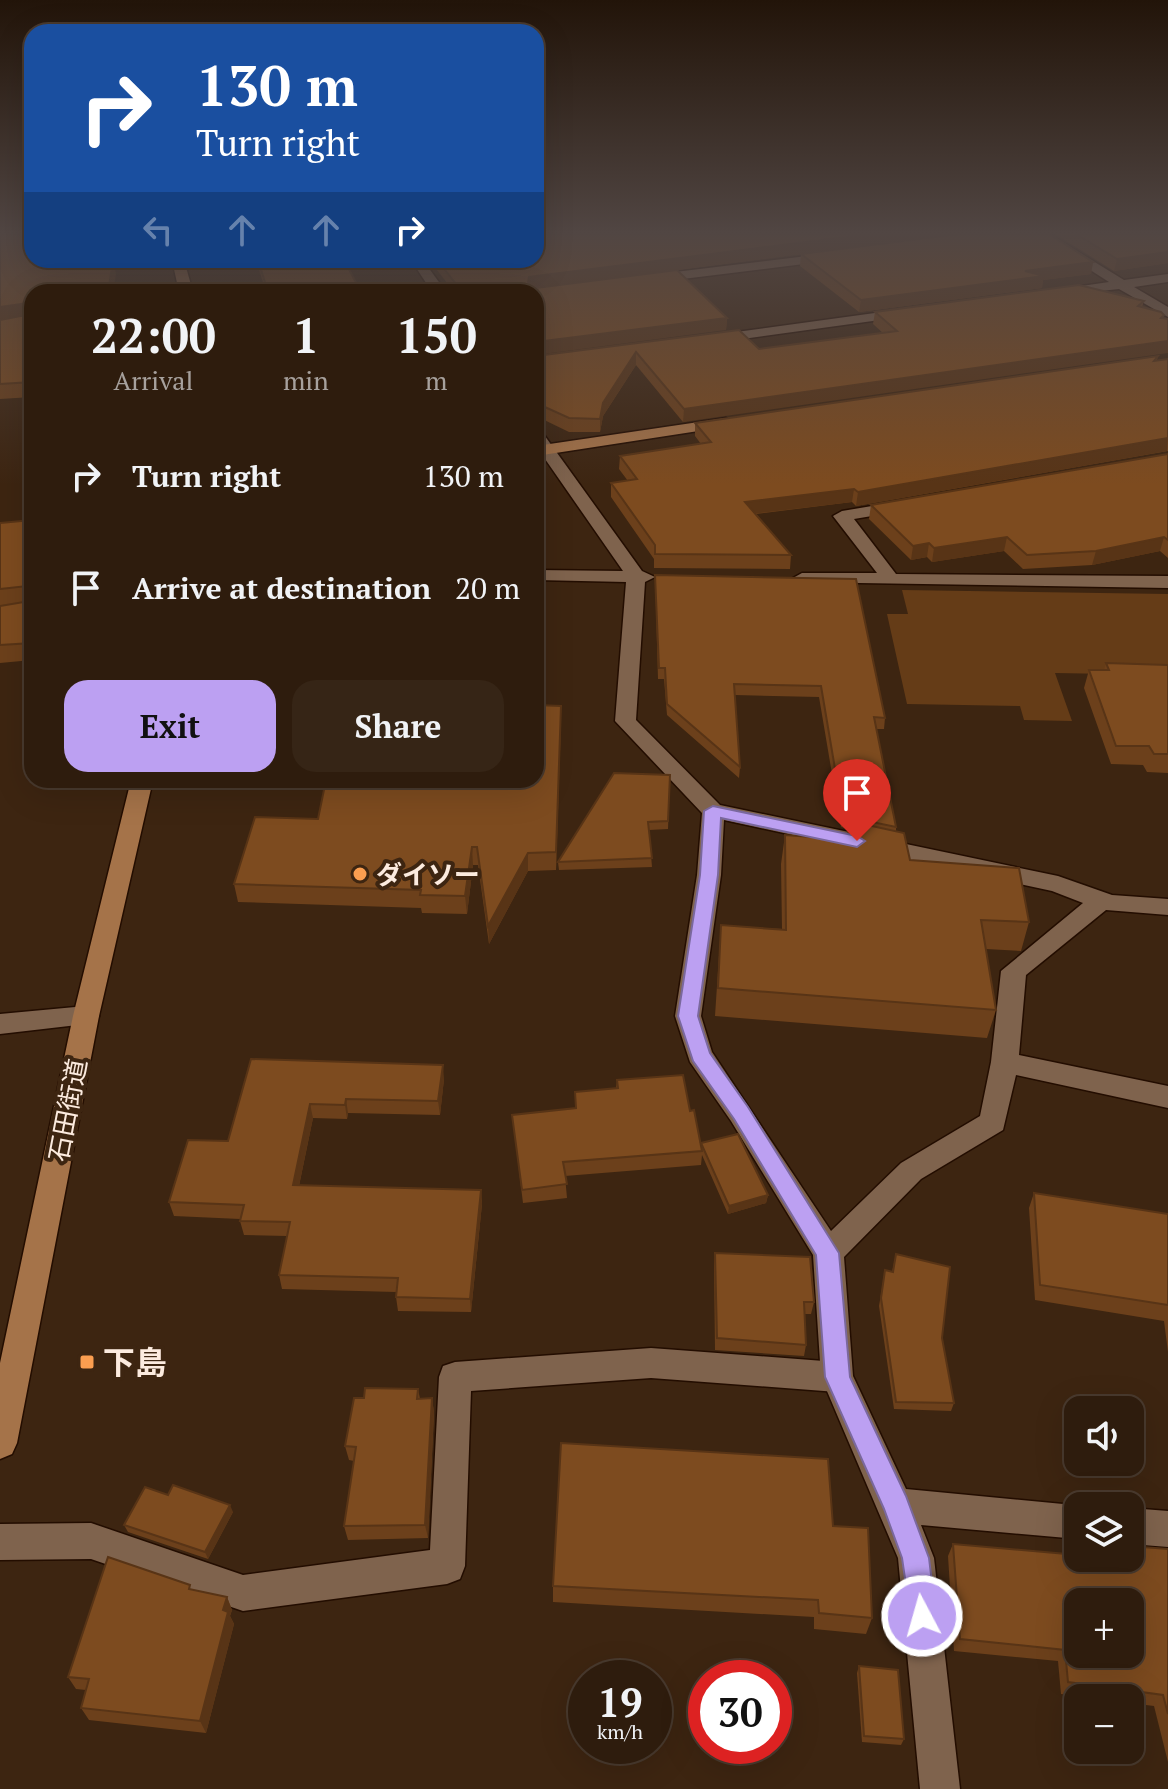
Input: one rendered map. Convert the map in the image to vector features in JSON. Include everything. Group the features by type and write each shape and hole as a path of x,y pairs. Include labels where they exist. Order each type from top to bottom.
{"street":[{"path":"694,341 874,317"},
{"path":"544,444 748,420"},
{"path":"544,452 636,576 625,721 713,811 1058,884 1100,902 1129,908 1168,907"},
{"path":"891,579 842,516 920,503"},
{"path":"544,575 668,577"},
{"path":"780,578 1168,582"},
{"name":"石田街道","path":"0,1443 86,1016 140,788"},
{"path":"713,811 709,875 688,1016 700,1055 741,1113 828,1253 837,1377 896,1505 916,1558 940,1789"},
{"path":"828,1253 911,1171 993,1122 1005,1062 1014,971 1100,902"},
{"path":"0,1024 86,1016"},
{"path":"1005,1062 1168,1097"},
{"path":"0,1542 91,1541 243,1593 447,1566 455,1377 651,1363 837,1377"},
{"path":"896,1505 1064,1520"},
{"path":"1144,1527 1168,1529"}],"shaded area":[{"path":"902,590 1168,594 1168,675 1055,673 1072,721 1024,720 1020,706 907,704 887,614 908,614"}],"building":[{"path":"24,317 24,382 0,384 0,320"},
{"path":"544,317 727,318 544,341"},
{"path":"881,317 1168,319 1168,341 684,409 636,352 603,403 600,419 569,418 544,407 544,355 739,330 759,349 897,331"},
{"path":"1158,356 1154,361 1168,359 1168,438 858,492 854,489 745,502 791,555 655,554 655,545 611,483 637,479 620,456 711,442 695,423"},
{"path":"1168,454 1168,540 1164,537 1096,551 1027,555 1007,537 934,548 929,543 913,546 871,505"},
{"path":"24,521 24,586 0,589 0,523"},
{"path":"655,575 856,579 885,718 874,717 896,827 843,816 821,686 734,684 740,767 667,704 665,668 659,668"},
{"path":"24,602 24,644 0,645 0,606"},
{"path":"1106,663 1168,665 1168,754 1154,754 1149,746 1116,746 1089,670 1109,670"},
{"path":"544,705 561,706 556,852 528,853 488,926 477,847 472,847 465,896 420,895 421,890 234,884 255,817 318,819 324,788 544,788"},
{"path":"614,773 670,775 668,821 648,822 652,858 558,862"},
{"path":"849,821 904,833 910,860 1019,868 1029,922 981,920 996,1010 718,988 721,925 786,930 785,835 852,840"},
{"path":"251,1059 443,1065 438,1101 346,1099 345,1105 310,1104 293,1185 481,1190 470,1299 396,1297 398,1278 279,1275 290,1222 240,1221 244,1205 169,1202 188,1140 228,1141"},
{"path":"683,1075 702,1151 563,1162 567,1184 522,1190 512,1115 576,1108 575,1092 618,1088 617,1080"},
{"path":"738,1134 768,1195 729,1206 701,1143"},
{"path":"1034,1193 1168,1214 1168,1305 1040,1285"},
{"path":"715,1253 810,1257 814,1302 804,1302 806,1345 717,1338"},
{"path":"896,1254 950,1267 942,1338 954,1403 896,1402 881,1298 885,1270 893,1272"},
{"path":"365,1388 418,1389 417,1399 432,1398 425,1525 344,1526 356,1447 345,1446 354,1398 364,1398"},
{"path":"561,1443 828,1459 833,1526 868,1528 872,1618 819,1613 818,1600 553,1586"},
{"path":"173,1485 230,1505 205,1552 124,1525 145,1487 168,1495"},
{"path":"953,1544 1064,1554 1064,1572 1144,1572 1144,1547 1168,1549 1168,1714 1163,1695 1144,1692 1144,1684 1068,1682 1067,1668 1144,1668 1144,1588 1064,1588 1064,1650 960,1639"},
{"path":"108,1557 190,1585 189,1589 227,1597 223,1610 228,1612 200,1721 81,1708 89,1679 68,1677"},
{"path":"859,1666 898,1670 904,1739 864,1736"}],"place":[{"name":"ダイソー","path":"360,874"},
{"name":"下島","path":"87,1362"}],"route":[{"path":"857,841 713,811 709,875 688,1016 700,1055 741,1113 828,1253 837,1377 896,1505 916,1558 922,1616"}]}
